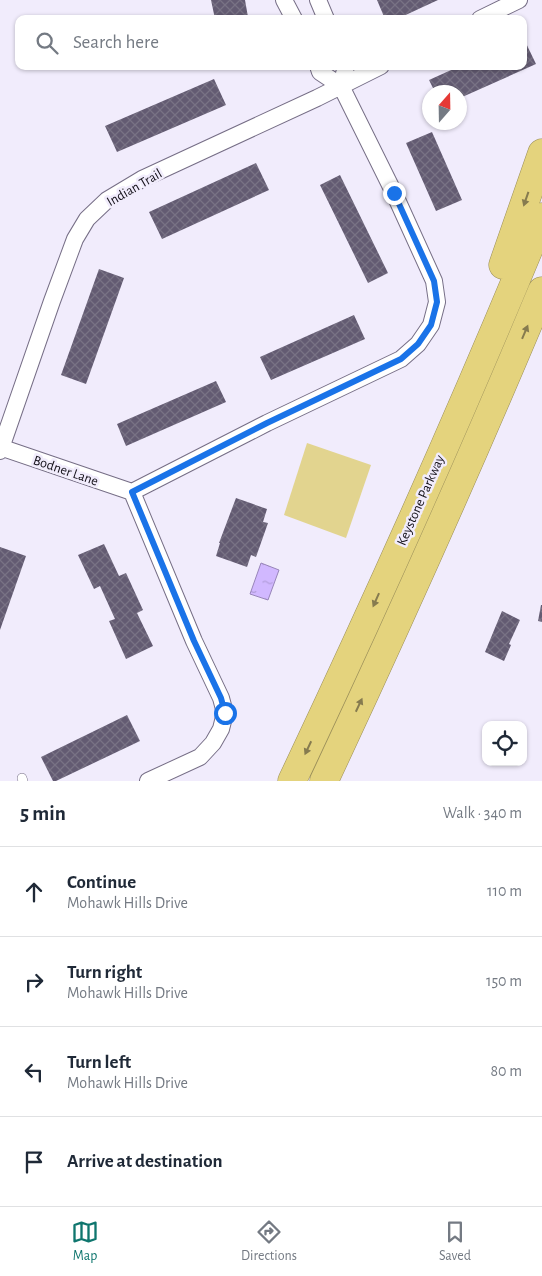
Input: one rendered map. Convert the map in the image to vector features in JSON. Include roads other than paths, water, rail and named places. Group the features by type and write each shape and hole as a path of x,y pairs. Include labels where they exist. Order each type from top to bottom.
{"highway":[{"path":"396,556 481,330 542,153"},
{"name":"Keystone Parkway","path":"292,781 396,556 542,217"},
{"path":"324,781 422,569 542,291"},
{"path":"422,569 492,441 542,340"}],"street":[{"path":"284,0 292,15"},
{"path":"488,15 519,0"},
{"path":"320,1 325,15"},
{"path":"148,781 200,757 213,743 221,729 225,713 221,698 194,641 132,492 267,423 401,359 418,344 431,325 437,302 434,281 394,193 341,86 319,70"},
{"path":"341,86 345,70"},
{"name":"Indian Trail","path":"0,449 75,239 87,219 107,200 142,179 373,70"},
{"name":"Bodner Lane","path":"0,449 132,492"}],"water":[{"path":"261,563 279,570 268,600 250,594"}]}
